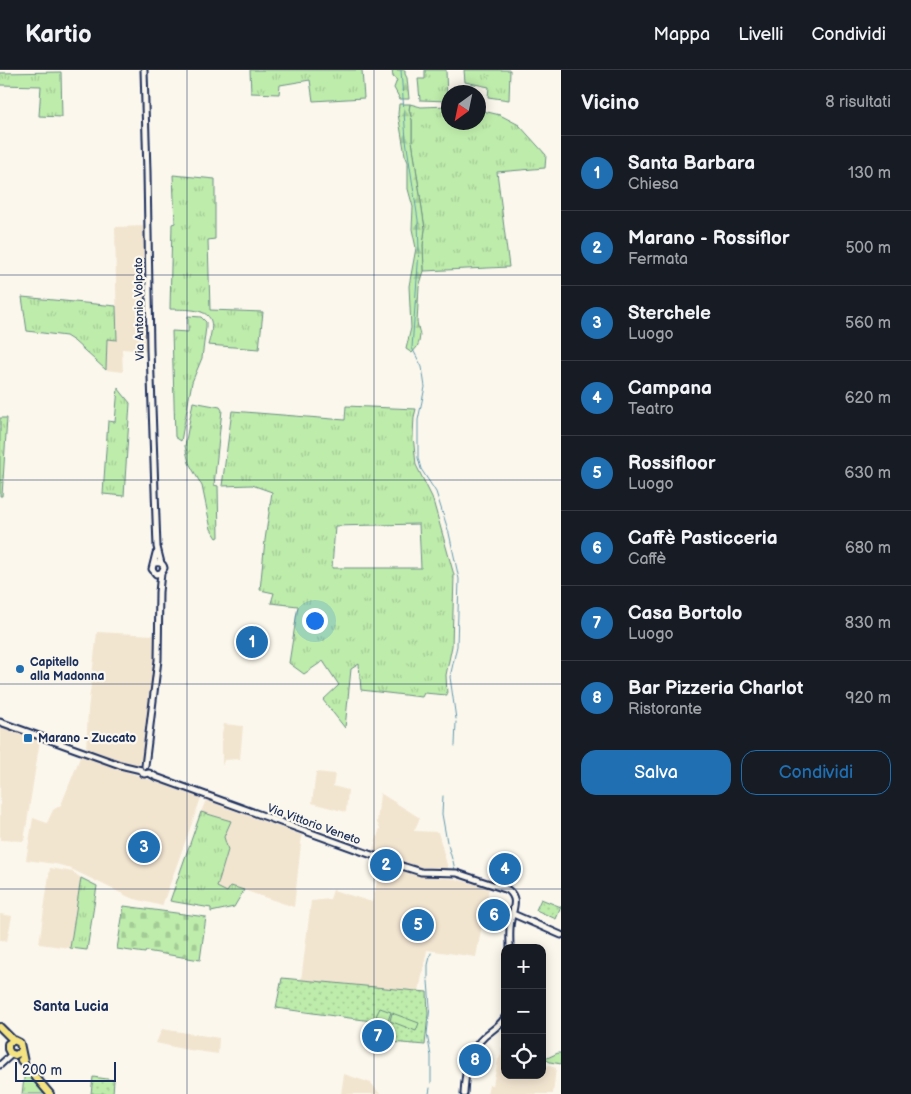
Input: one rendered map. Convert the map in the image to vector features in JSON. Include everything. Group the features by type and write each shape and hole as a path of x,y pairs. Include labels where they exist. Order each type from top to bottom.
{"main road":[{"path":"0,1028 13,1050 50,1094"}],"street":[{"name":"Via Antonio Volpato","path":"144,70 150,350 158,563"},
{"path":"0,722 120,765 143,768 158,660 158,592 161,573 164,568 158,563 152,569 158,592"},
{"path":"154,573 161,573"},
{"name":"Via Vittorio Veneto","path":"143,768 149,769 149,772 159,778 405,868 421,872 457,873 508,890 512,894 515,903 513,914"},
{"path":"510,944 511,918 513,914 561,935"},
{"path":"464,1094 465,1072 477,1044 501,1022"},
{"path":"0,1065 13,1050"}],"shaded area":[{"path":"145,226 148,351 122,349 123,372 106,370 107,338 117,339 115,227"},
{"path":"97,632 155,635 155,659 143,758 137,766 131,767 86,751 88,710"},
{"path":"224,724 243,726 240,759 224,760 222,766 222,733"},
{"path":"0,726 40,740 24,841 0,840"},
{"path":"81,755 201,798 162,906 131,898 67,867 26,860 33,818 47,823 53,810 61,805"},
{"path":"316,772 335,774 333,786 348,790 346,812 312,803"},
{"path":"380,793 420,818 414,831 438,832 449,872 421,870 372,853 380,828 377,823"},
{"path":"206,800 302,835 294,907 231,886 227,892 217,887 228,850 224,838 231,821 201,812"},
{"path":"382,863 417,875 456,879 489,888 476,957 427,950 419,991 301,981 311,901 330,899 333,890 372,902"},
{"path":"50,868 73,872 81,878 70,948 39,944"},
{"path":"0,914 12,916 7,941 0,940"},
{"path":"162,1029 219,1038 218,1054 156,1043"},
{"path":"501,1055 501,1079 546,1079 546,1065 556,1068 553,1094 487,1094 489,1085 493,1085 498,1060"},
{"path":"344,1074 371,1083 380,1094 341,1094"}],"green space":[{"path":"250,70 362,70 364,98 313,101 310,80 280,85 279,94 251,93"},
{"path":"392,70 405,70 409,99 400,99 394,88 397,80 393,77"},
{"path":"425,70 446,70 446,85 441,85 441,101 420,100 418,79 425,79"},
{"path":"464,70 510,70 509,100 488,97 489,87 486,85 465,82"},
{"path":"61,72 62,117 39,116 41,86 0,85 0,73"},
{"path":"399,104 410,104 412,141 425,229 423,245 424,271 419,287 417,322 420,335 417,347 412,353 406,349 411,328 409,286 416,248 412,229 413,207 408,189 408,162 405,155 398,114"},
{"path":"410,104 421,107 441,106 441,130 486,130 486,112 500,115 519,125 546,155 545,168 497,172 509,267 424,271 423,245 425,229 412,141 412,120 409,110"},
{"path":"173,175 215,179 215,239 208,240 210,310 263,312 259,349 208,345 212,327 209,317 199,311 170,309 172,224 175,223"},
{"path":"22,297 116,306 117,340 107,339 106,370 66,336 27,331"},
{"path":"188,316 201,317 206,322 206,327 202,358 192,382 181,441 175,437 172,331 188,332"},
{"path":"118,388 130,403 124,496 103,494 108,421 115,422"},
{"path":"193,402 220,407 222,410 214,485 218,486 219,537 217,538 211,529 202,486 189,463 185,446"},
{"path":"346,406 416,409 413,435 416,465 432,497 454,575 452,646 446,675 447,695 424,693 422,697 361,690 359,664 351,669 345,728 323,700 339,685 323,661 304,674 289,663 298,606 271,603 274,593 260,590 272,492 252,485 222,486 232,411 345,420","holes":["419,524 421,568 332,568 335,526"]},
{"path":"0,418 7,418 2,496 0,496"},
{"path":"201,812 231,821 224,837 228,850 217,887 227,892 231,886 244,890 234,907 211,912 211,908 170,901"},
{"path":"81,878 97,886 87,950 70,948"},
{"path":"541,899 561,907 556,919 536,910"},
{"path":"124,906 206,917 200,960 146,951 145,953 117,949"},
{"path":"282,978 427,992 428,1014 425,1045 379,1041 379,1022 276,1008"},
{"path":"380,1008 391,1012 388,1021 376,1016"},
{"path":"392,1013 419,1023 416,1031 390,1021"},
{"path":"561,1053 561,1064 550,1062 546,1059"},
{"path":"25,1071 44,1094 22,1094"},
{"path":"93,1077 114,1080 113,1094 91,1094"}],"waterway":[{"path":"401,70 406,140 418,220 419,251 412,348 422,367 425,387 418,420 418,458 421,469 436,492 449,533 459,579 457,646 450,677 456,719"},
{"path":"455,746 456,722"},
{"path":"443,796 442,814 447,842"},
{"path":"448,845 452,859"},
{"path":"453,861 455,870"},
{"path":"428,979 428,965 431,953"},
{"path":"428,981 430,1007 427,1034 431,1056 431,1083"},
{"path":"429,1094 430,1088"}],"place":[{"name":"Santa Barbara","path":"252,642"},
{"name":"Capitello alla Madonna","path":"20,669"},
{"name":"Marano - Zuccato","path":"28,738"},
{"name":"Sterchele","path":"144,847"},
{"name":"Marano - Rossiflor","path":"386,865"},
{"name":"Campana","path":"505,869"},
{"name":"Caffè Pasticceria","path":"494,915"},
{"name":"Rossifloor","path":"418,925"},
{"name":"Casa Bortolo","path":"378,1036"},
{"name":"Bar Pizzeria Charlot","path":"475,1060"}],"district":[{"name":"Santa Lucia","path":"71,1006"}]}
